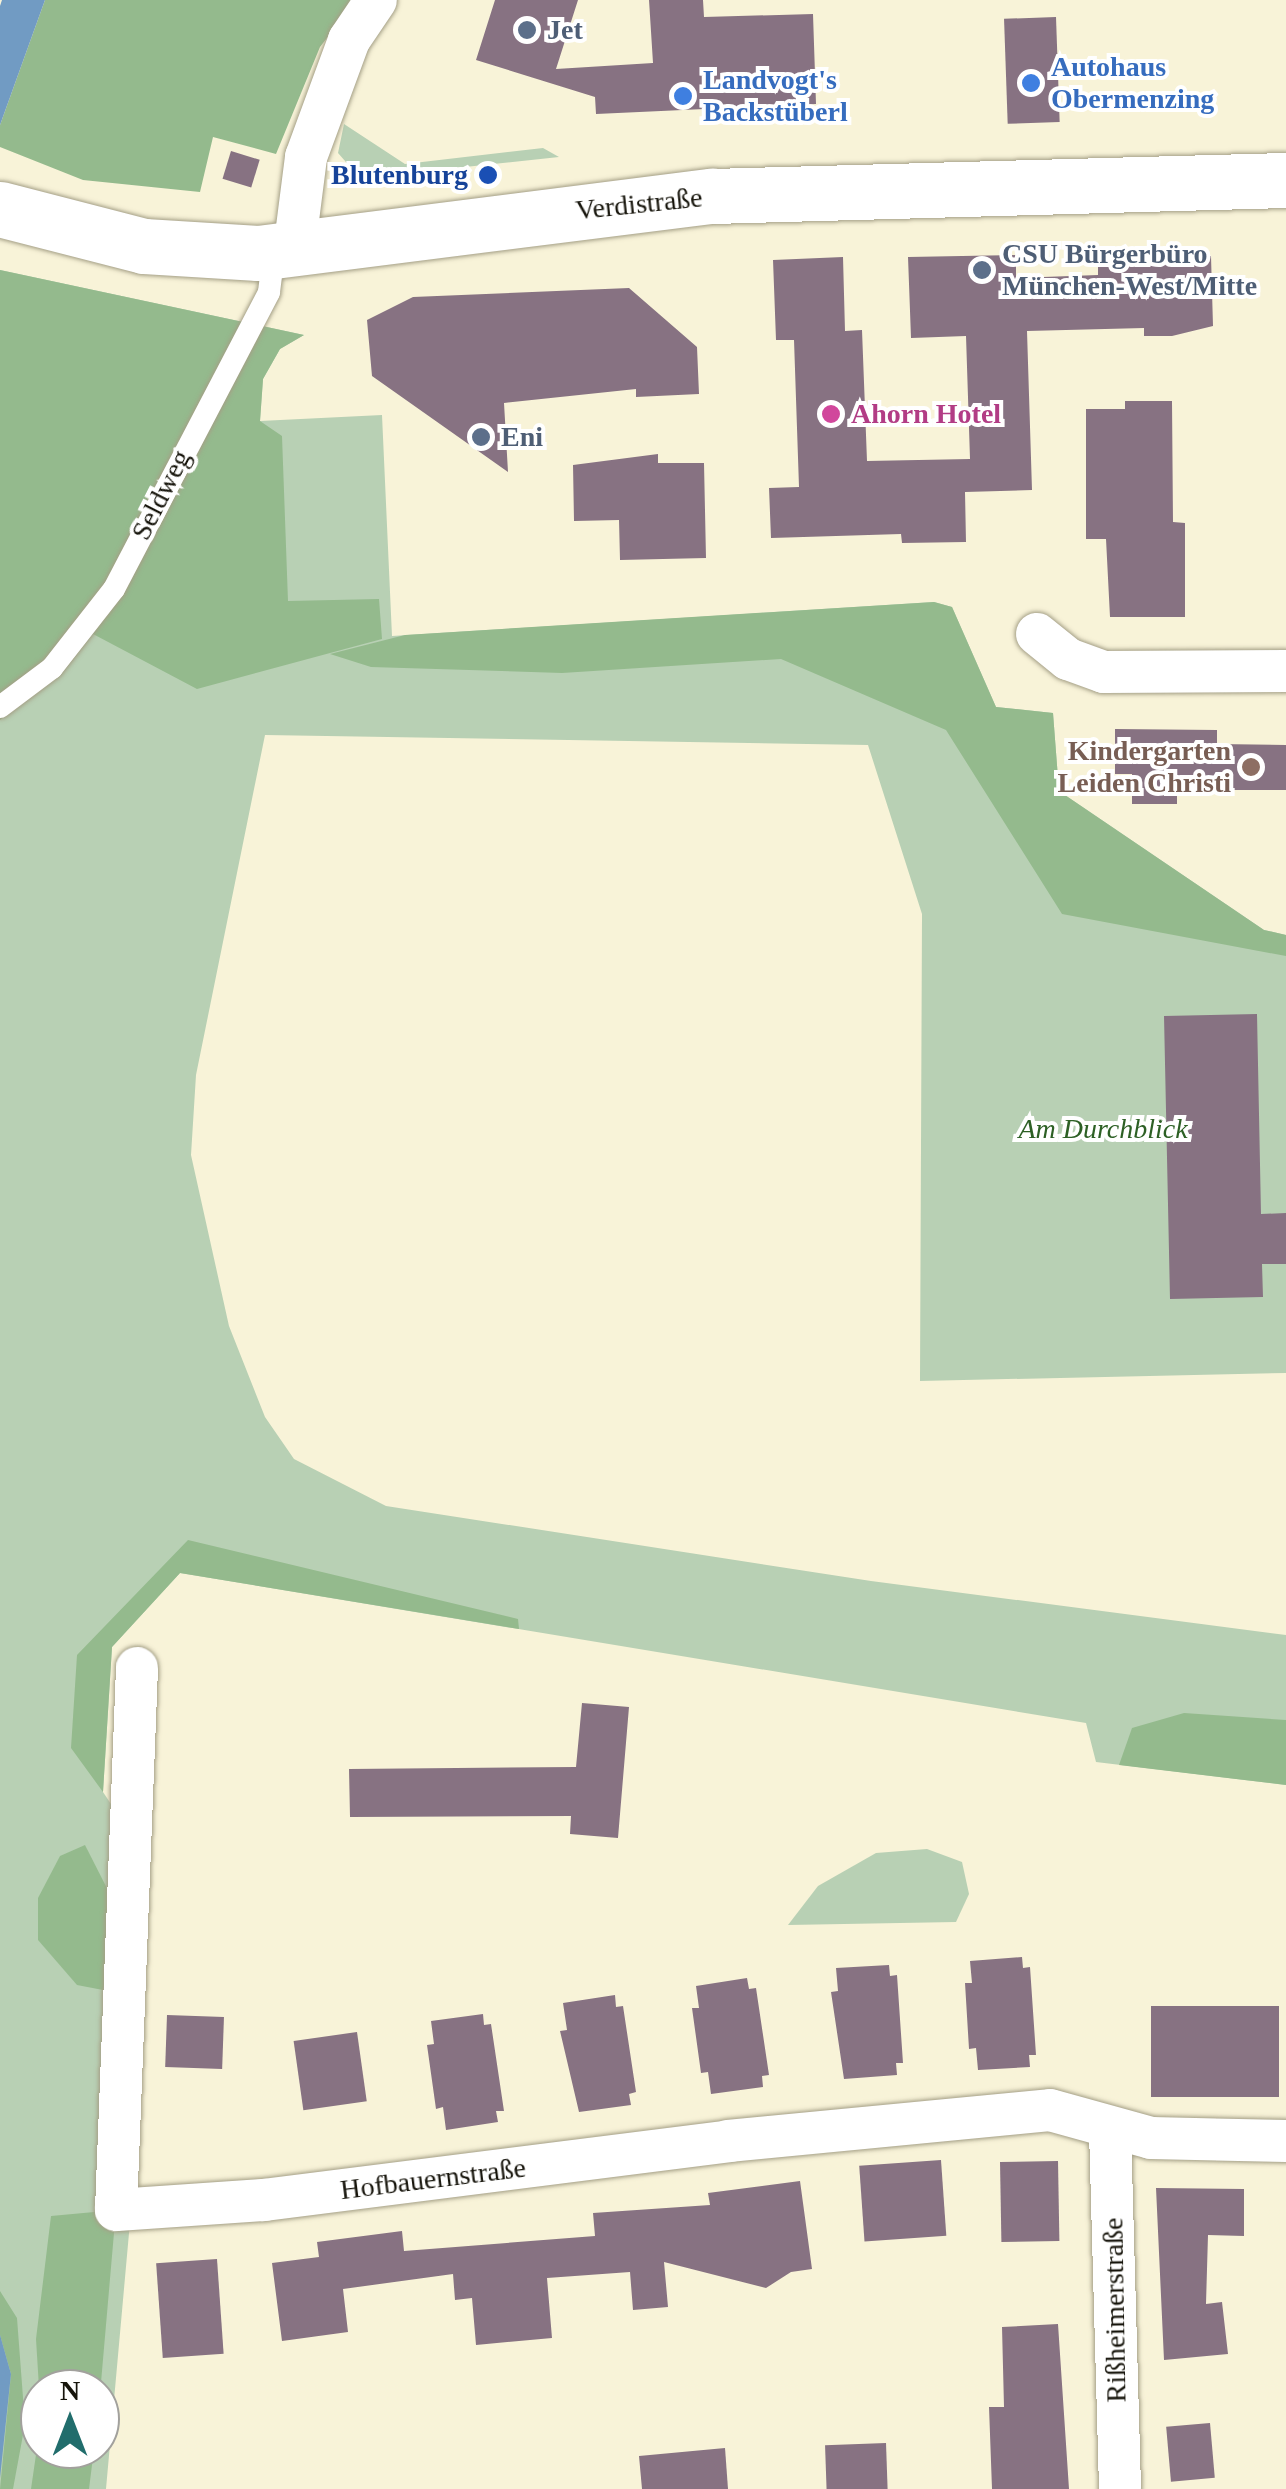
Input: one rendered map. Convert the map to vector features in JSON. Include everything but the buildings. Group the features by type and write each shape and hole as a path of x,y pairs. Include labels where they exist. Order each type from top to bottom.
{"main road":[{"name":"Verdistraße","path":"0,209 144,246 284,252 712,196 1286,180"}],"street":[{"path":"284,252 306,157 349,40 376,0"},
{"path":"1036,634 1068,659 1104,672 1286,671"},
{"name":"Hofbauernstraße","path":"137,1668 116,2210 264,2200 728,2141 1050,2110 1110,2130 1286,2141"},
{"name":"Rißheimerstraße","path":"1110,2130 1120,2489"}],"lane":[{"name":"Seldweg","path":"0,707 52,668 114,588 269,292 284,252"}],"green space":[{"path":"45,0 356,0 320,47 276,154 213,137 200,192 83,180 0,147 0,125"},
{"path":"344,124 405,164 543,148 559,157 360,178 338,153"},
{"name":"Am Durchblick","path":"0,270 304,335 280,349 263,379 260,421 382,415 392,636 934,602 952,607 996,707 1053,713 1059,791 1264,930 1286,935 1286,1373 920,1381 922,914 868,745 265,735 196,1075 191,1155 229,1326 265,1417 294,1459 386,1506 871,1581 1286,1635 1286,1785 1096,1762 1086,1723 180,1573 112,1647 103,1792 147,1858 131,2211 117,2369 20,2369 20,2469 108,2469 106,2489 0,2489"},
{"path":"0,270 304,335 280,349 263,379 260,421 282,436 288,601 379,599 382,639 197,689 93,634 61,675 0,720"},
{"path":"934,602 952,607 996,707 1053,713 1059,791 1264,930 1286,935 1286,956 1062,914 946,730 781,659 562,673 371,667 330,654 405,635"},
{"path":"188,1540 518,1619 519,1629 180,1573 112,1647 103,1792 71,1748 77,1655"},
{"path":"1184,1713 1286,1720 1286,1785 1119,1765 1132,1728"},
{"path":"85,1845 118,1910 103,1990 77,1985 38,1940 38,1898 60,1856"},
{"path":"927,1849 962,1862 969,1894 956,1922 788,1925 818,1886 876,1853"},
{"path":"116,2210 102,2369 38,2369 36,2339 51,2216"},
{"path":"0,2291 17,2318 21,2369 20,2451 13,2489 0,2489 11,2374 0,2335"},
{"path":"34,2469 92,2469 89,2489 31,2489"}],"water":[{"path":"2,0 45,0 0,125 0,6"},
{"path":"0,2335 11,2374 0,2478"}],"place":[{"name":"Jet","path":"527,30"},
{"name":"Autohaus Obermenzing","path":"1031,83"},
{"name":"Landvogt's Backstüberl","path":"683,96"},
{"name":"Blutenburg","path":"488,175"},
{"name":"CSU Bürgerbüro München-West/Mitte","path":"982,270"},
{"name":"Ahorn Hotel","path":"831,414"},
{"name":"Eni","path":"481,437"},
{"name":"Kindergarten Leiden Christi","path":"1251,767"}]}
